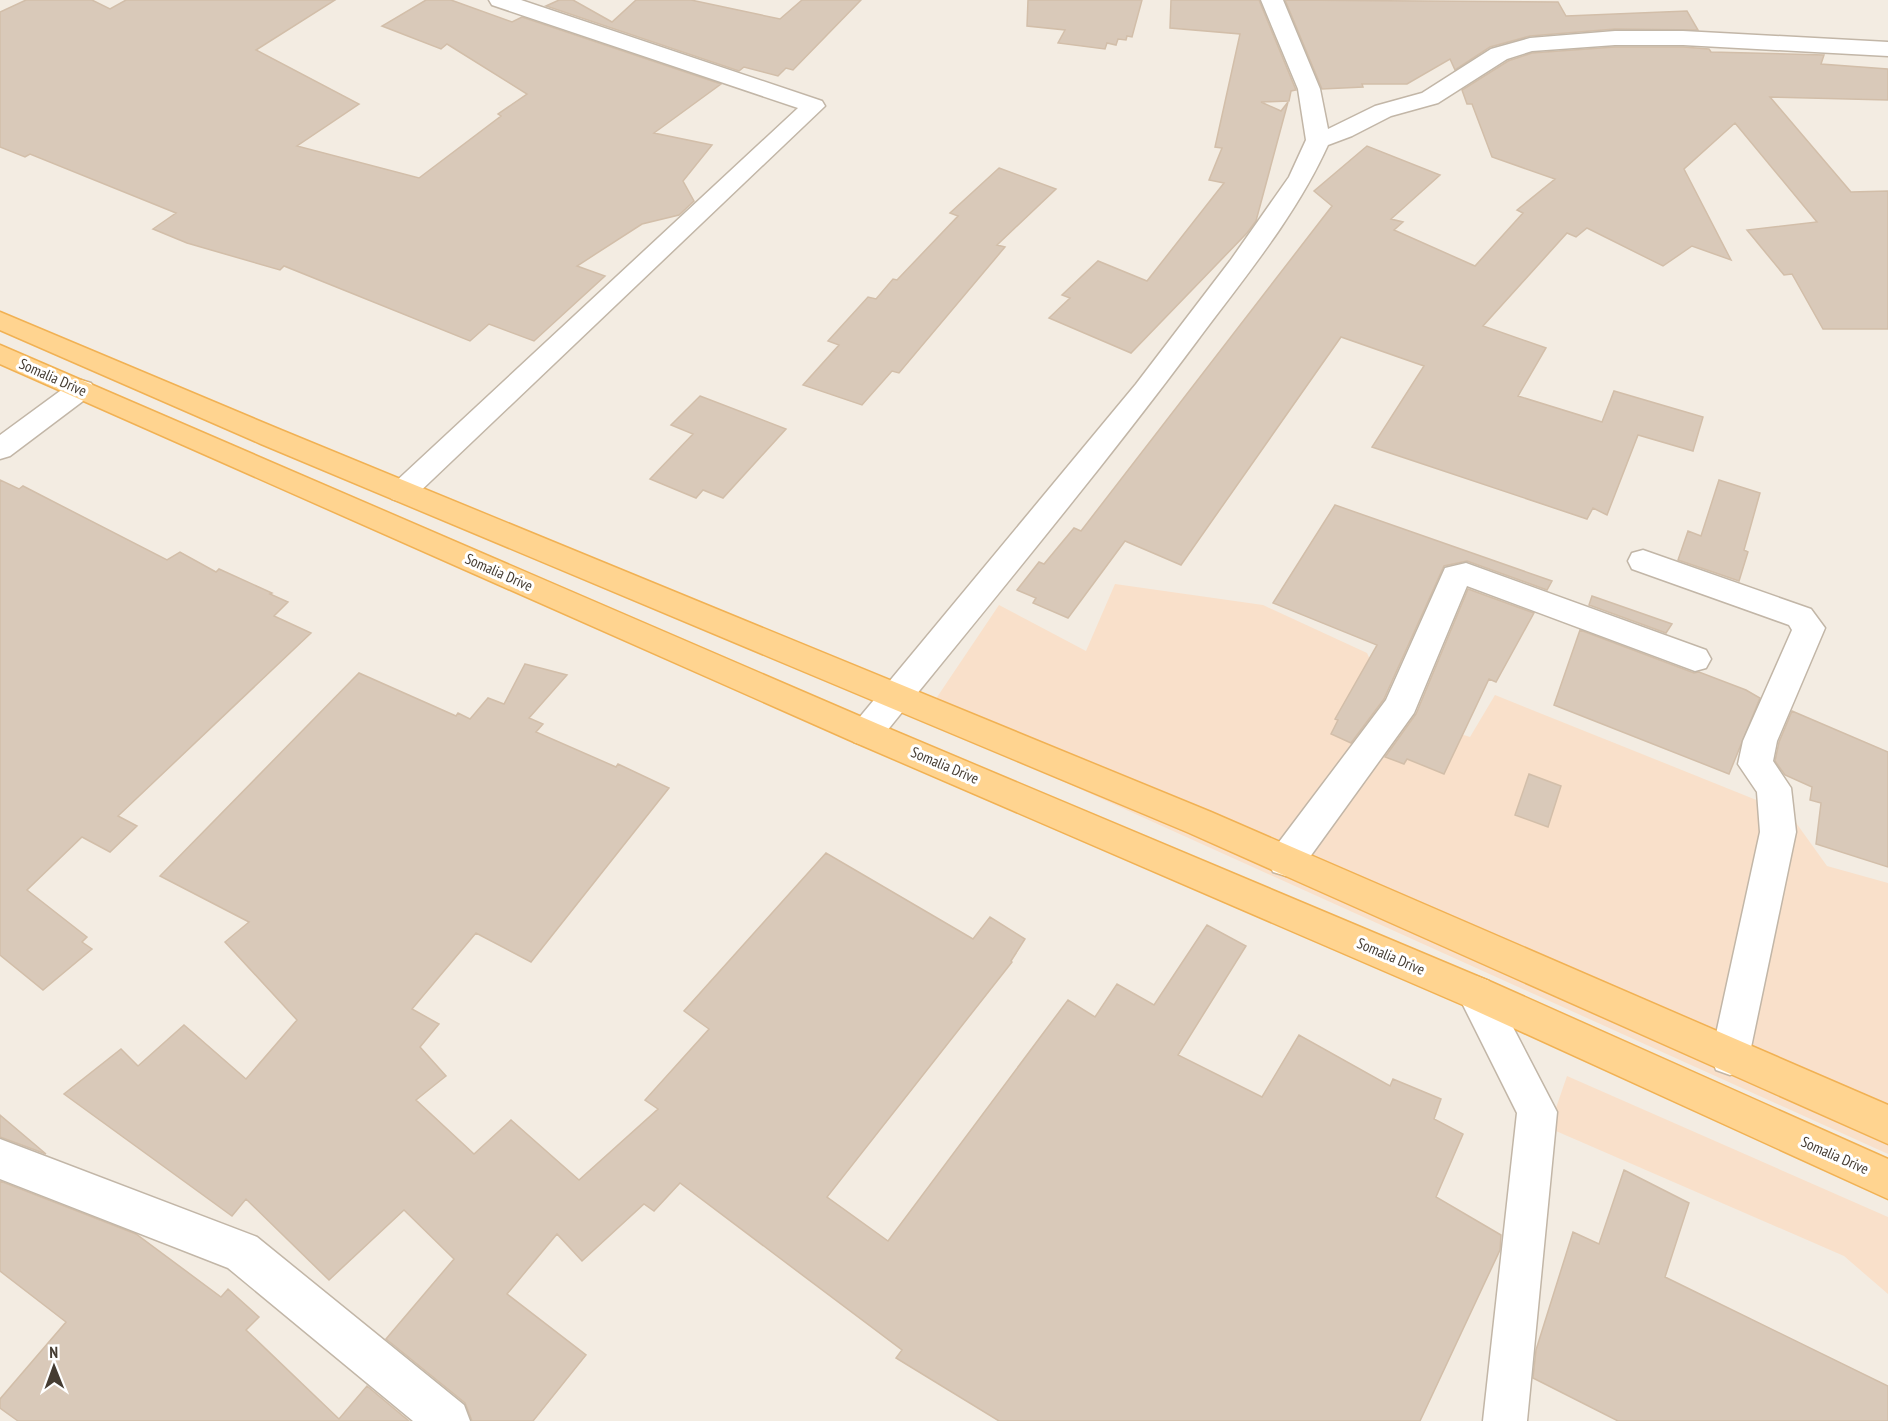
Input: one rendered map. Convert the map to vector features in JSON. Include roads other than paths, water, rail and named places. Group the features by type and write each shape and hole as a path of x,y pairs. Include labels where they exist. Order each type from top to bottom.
{"main road":[{"name":"Somalia Drive","path":"0,320 402,492 1199,822 1888,1125"},
{"name":"Somalia Drive","path":"0,354 866,733 1476,993 1888,1179"}],"street":[{"path":"402,492 814,106 500,0"},
{"path":"866,733 1146,390 1239,267 1301,177 1318,140 1309,89 1272,0"},
{"path":"1318,140 1344,131 1383,111 1430,98 1499,54 1530,45 1615,38 1683,38 1888,49"},
{"path":"0,449 81,389"},
{"path":"1644,561 1800,617 1809,628 1760,741 1755,764 1774,788 1778,832 1730,1057"},
{"path":"1286,861 1402,704 1404,693 1456,576 1466,574 1695,660"},
{"path":"1476,993 1537,1112 1505,1421"},
{"path":"0,1159 242,1252 448,1421"}]}
